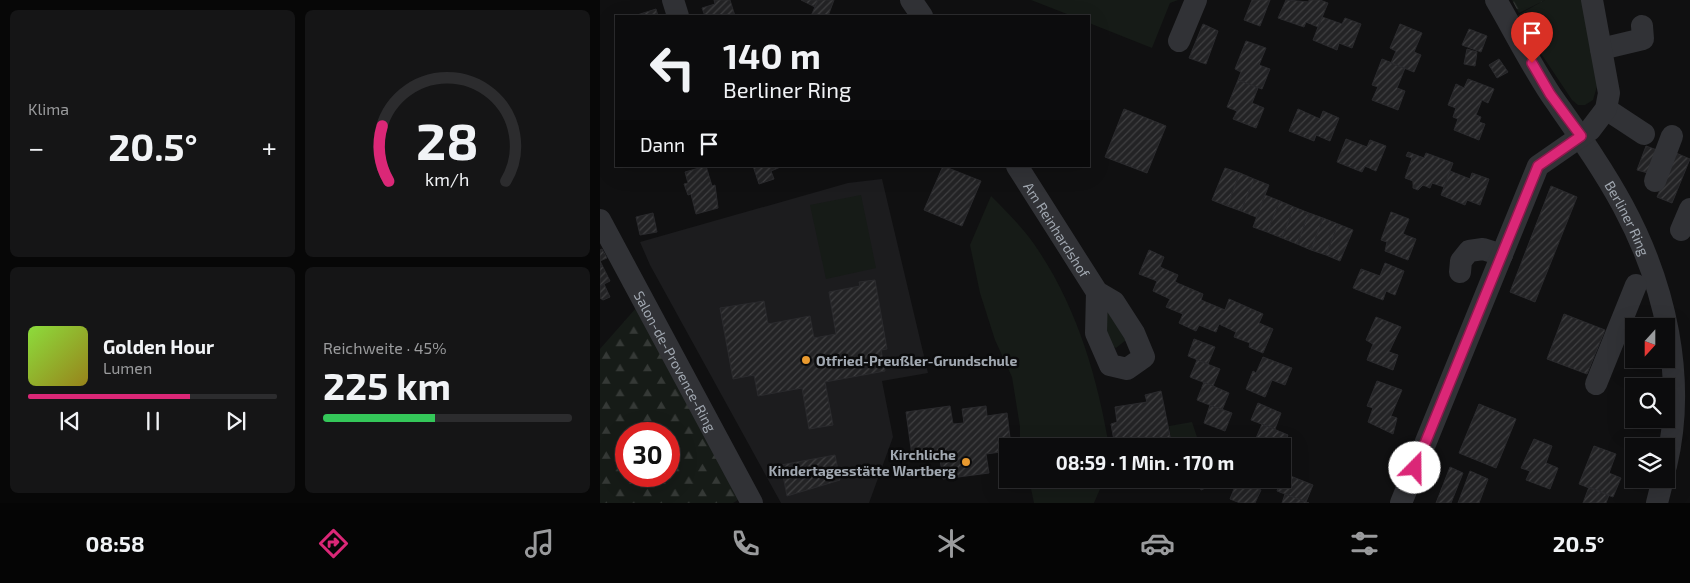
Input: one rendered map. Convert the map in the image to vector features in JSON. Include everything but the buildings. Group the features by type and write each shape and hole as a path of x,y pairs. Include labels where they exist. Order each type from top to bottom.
{"street":[{"path":"673,0 678,15"},
{"path":"911,0 921,15"},
{"path":"1179,41 1196,0"},
{"name":"Berliner Ring","path":"1496,0 1550,94 1581,136 1623,205 1641,242 1654,276 1668,330 1674,385 1671,438"},
{"path":"1401,503 1538,166 1590,130 1606,110 1609,93 1592,0"},
{"path":"1601,49 1643,39 1642,26"},
{"path":"1606,110 1644,134"},
{"path":"1655,181 1672,136"},
{"name":"Am Reinhardshof","path":"1018,167 1097,292"},
{"path":"1682,230 1690,209"},
{"name":"Salon-de-Provence-Ring","path":"600,220 752,503"},
{"path":"1460,272 1461,260 1469,251 1483,250 1502,255"},
{"path":"1596,384 1636,286"},
{"path":"1657,503 1661,488"}],"shaded area":[{"path":"882,179 928,373 882,381 893,437 869,503 781,503 650,265 640,242 848,183"}],"green space":[{"path":"1031,0 1178,0 1170,3 1152,48 1090,23 1090,15 1069,15"},
{"path":"1512,0 1545,0 1519,13"},
{"path":"1545,0 1582,0 1598,83 1593,100 1585,105 1578,105 1572,100 1516,16"},
{"path":"861,195 876,268 826,279 810,205"},
{"path":"991,196 1014,219 1034,244 1062,291 1083,341 1098,393 1108,438 1020,438 1020,427 1012,377 995,340 980,293 970,245"},
{"path":"1101,306 1114,313 1126,340 1116,348 1109,344"},
{"path":"637,307 741,498 733,503 600,503 600,349"},
{"path":"1192,422 1197,438 1171,438 1169,426"},
{"path":"1031,488 1100,488 1094,503 1034,503"}],"place":[{"name":"Otfried-Preußler-Grundschule","path":"806,360"},
{"name":"Kirchliche Kindertagesstätte Wartberg","path":"966,462"}],"route":[{"path":"1415,468 1538,166 1581,136 1550,94 1532,63"}]}
